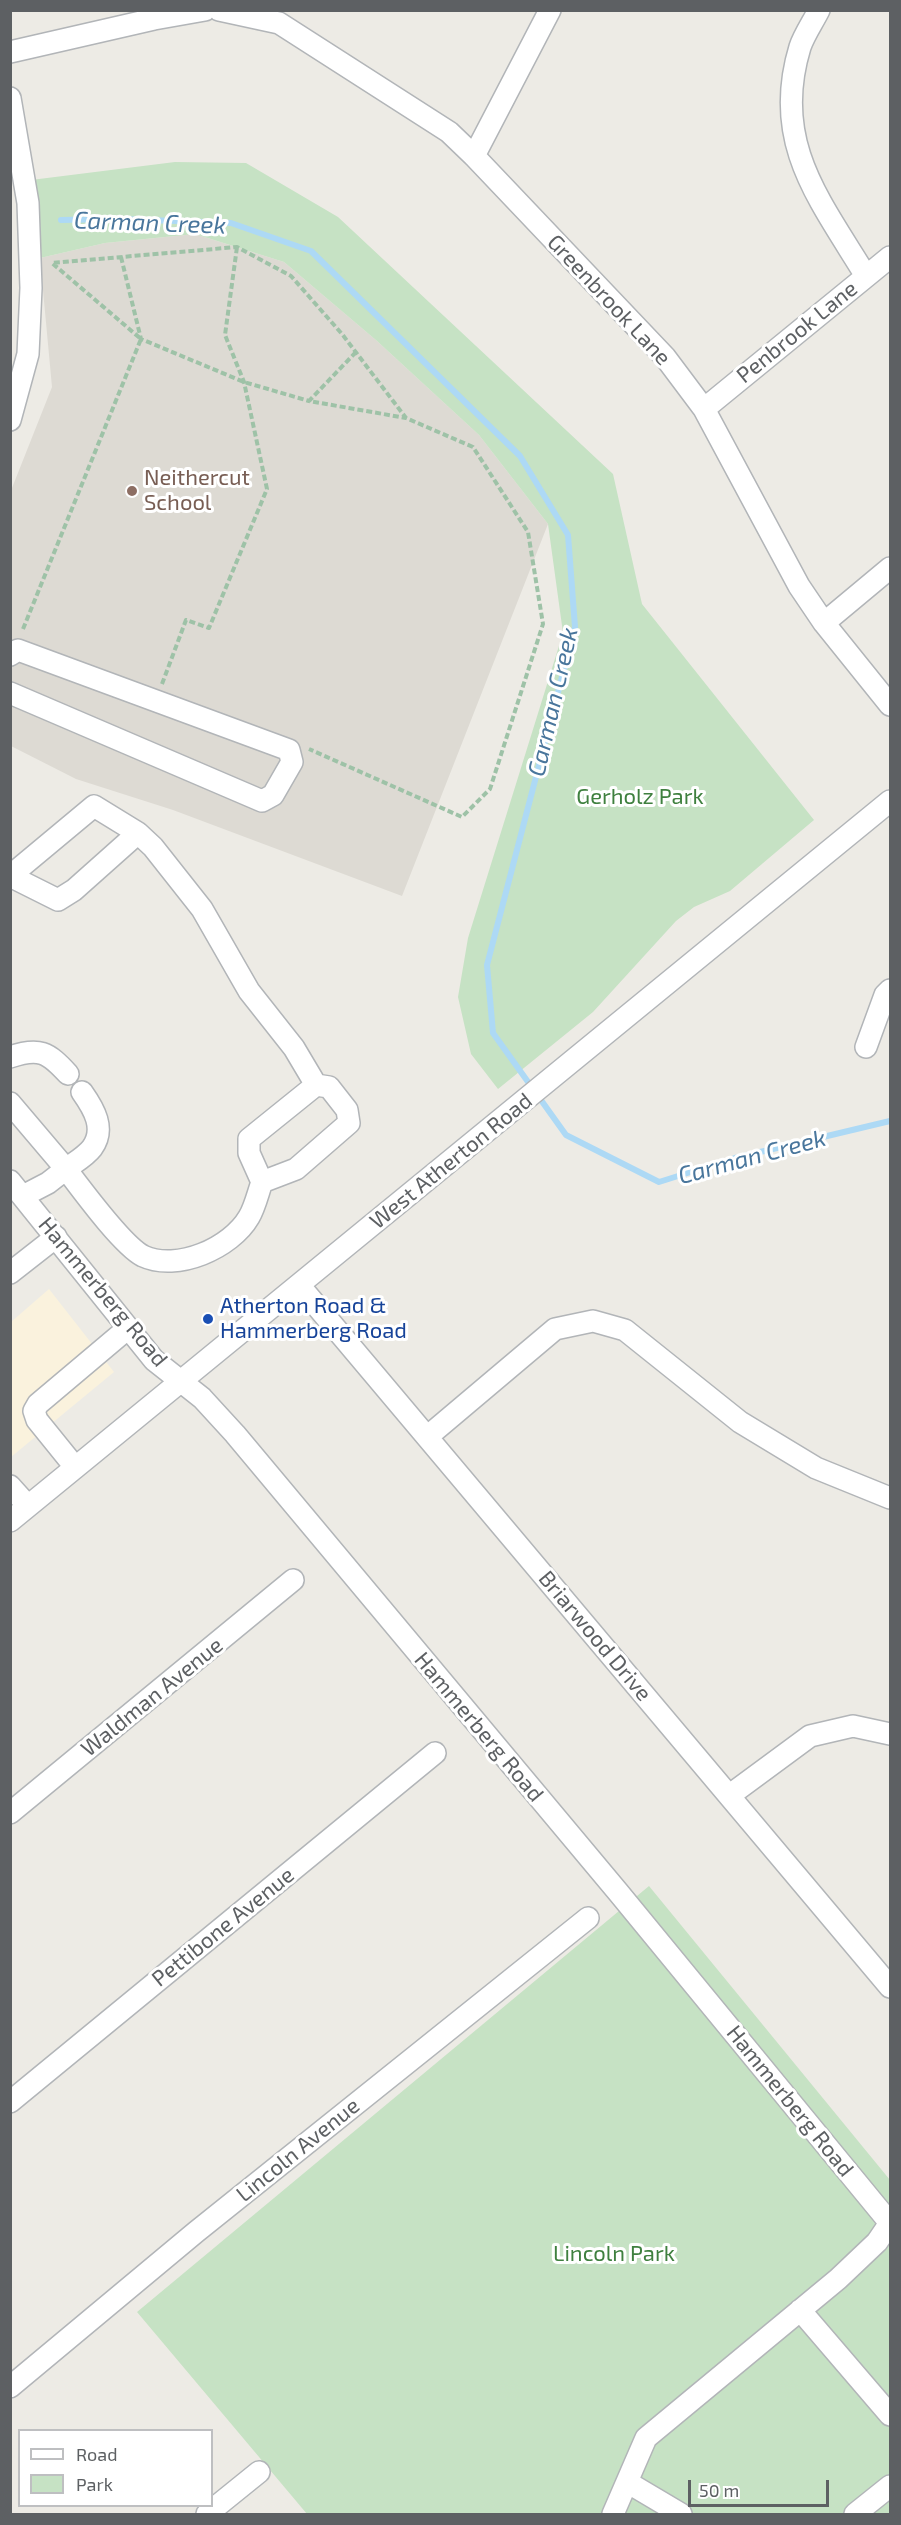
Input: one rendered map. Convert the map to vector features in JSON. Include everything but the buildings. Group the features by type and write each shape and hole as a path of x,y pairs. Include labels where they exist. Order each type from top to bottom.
{"street":[{"path":"10,52 154,19 205,10"},
{"name":"Greenbrook Lane","path":"219,10 281,17 449,132 474,156 665,357 704,409 799,586 824,623 891,705"},
{"path":"474,156 550,10"},
{"path":"819,10 800,46 790,94 791,129 804,172 866,276"},
{"path":"10,98 28,203 31,288 28,354 10,420"},
{"name":"Penbrook Lane","path":"704,409 891,257"},
{"path":"824,623 891,568"},
{"path":"10,655 18,650 289,750 292,762 273,795 262,801 10,693"},
{"name":"West Atherton Road","path":"10,1521 891,801"},
{"path":"138,833 74,890 58,900 10,876 94,806 138,833 153,848 202,909 249,991 294,1048 316,1085"},
{"path":"866,1047 885,994 891,990"},
{"path":"10,1056 24,1052 39,1052 52,1056 68,1074"},
{"path":"10,1103 124,1239 143,1256 161,1260 184,1260 207,1253 228,1240 249,1217 262,1182 249,1153 249,1139 316,1085 329,1087 347,1110 349,1123 296,1169 262,1182"},
{"path":"17,1188 48,1183 92,1148 99,1129 94,1109 82,1092"},
{"name":"Hammerberg Road","path":"17,1188 127,1329 154,1360 201,1398 235,1434 890,2223 878,2242 800,2310"},
{"path":"10,1273 56,1237"},
{"name":"Briarwood Drive","path":"299,1285 891,1987"},
{"path":"427,1437 555,1329 593,1321 625,1330 740,1422 816,1468 891,1498"},
{"path":"75,1467 37,1420 34,1411 38,1404 127,1329"},
{"path":"10,1486 28,1506"},
{"name":"Waldman Avenue","path":"10,1813 293,1580"},
{"path":"730,1795 810,1736 853,1726 891,1734"},
{"name":"Pettibone Avenue","path":"10,2102 435,1753"},
{"name":"Lincoln Avenue","path":"10,2387 196,2232 588,1918"},
{"path":"613,2514 646,2438 800,2310 891,2415"},
{"path":"207,2514 259,2472"},
{"path":"627,2482 681,2514"},
{"path":"855,2514 891,2486"}],"path":[{"path":"161,687 186,620 209,628 267,489 244,382 225,335 237,247"},
{"path":"308,748 462,817 490,789 543,624 528,532 473,447 406,418 309,401 244,382 141,339 52,263 237,247 291,276 356,352 406,418"},
{"path":"23,629 141,339 121,257"},
{"path":"309,401 356,352"}],"shaded area":[{"path":"195,234 284,262 377,341 479,435 548,524 402,896 173,810 76,779 11,746 10,493 52,387 40,258 105,243"},
{"path":"49,1289 114,1372 11,1457 11,1322"}],"green space":[{"name":"Gerholz Park","path":"175,162 246,163 338,217 613,474 642,604 814,820 730,891 694,907 676,921 593,1012 498,1089 471,1054 458,997 468,938 563,633 548,524 479,435 377,341 284,262 195,234 105,243 40,258 31,180"},
{"name":"Lincoln Park","path":"649,1886 890,2180 890,2514 307,2514 137,2312"}],"waterway":[{"name":"Carman Creek","path":"61,220 119,219 231,223 311,251 520,456 568,535 575,627 487,965 493,1033 566,1135 659,1182 735,1158 890,1121"}],"place":[{"name":"Neithercut School","path":"132,491"},
{"name":"Atherton Road & Hammerberg Road","path":"208,1319"}]}
